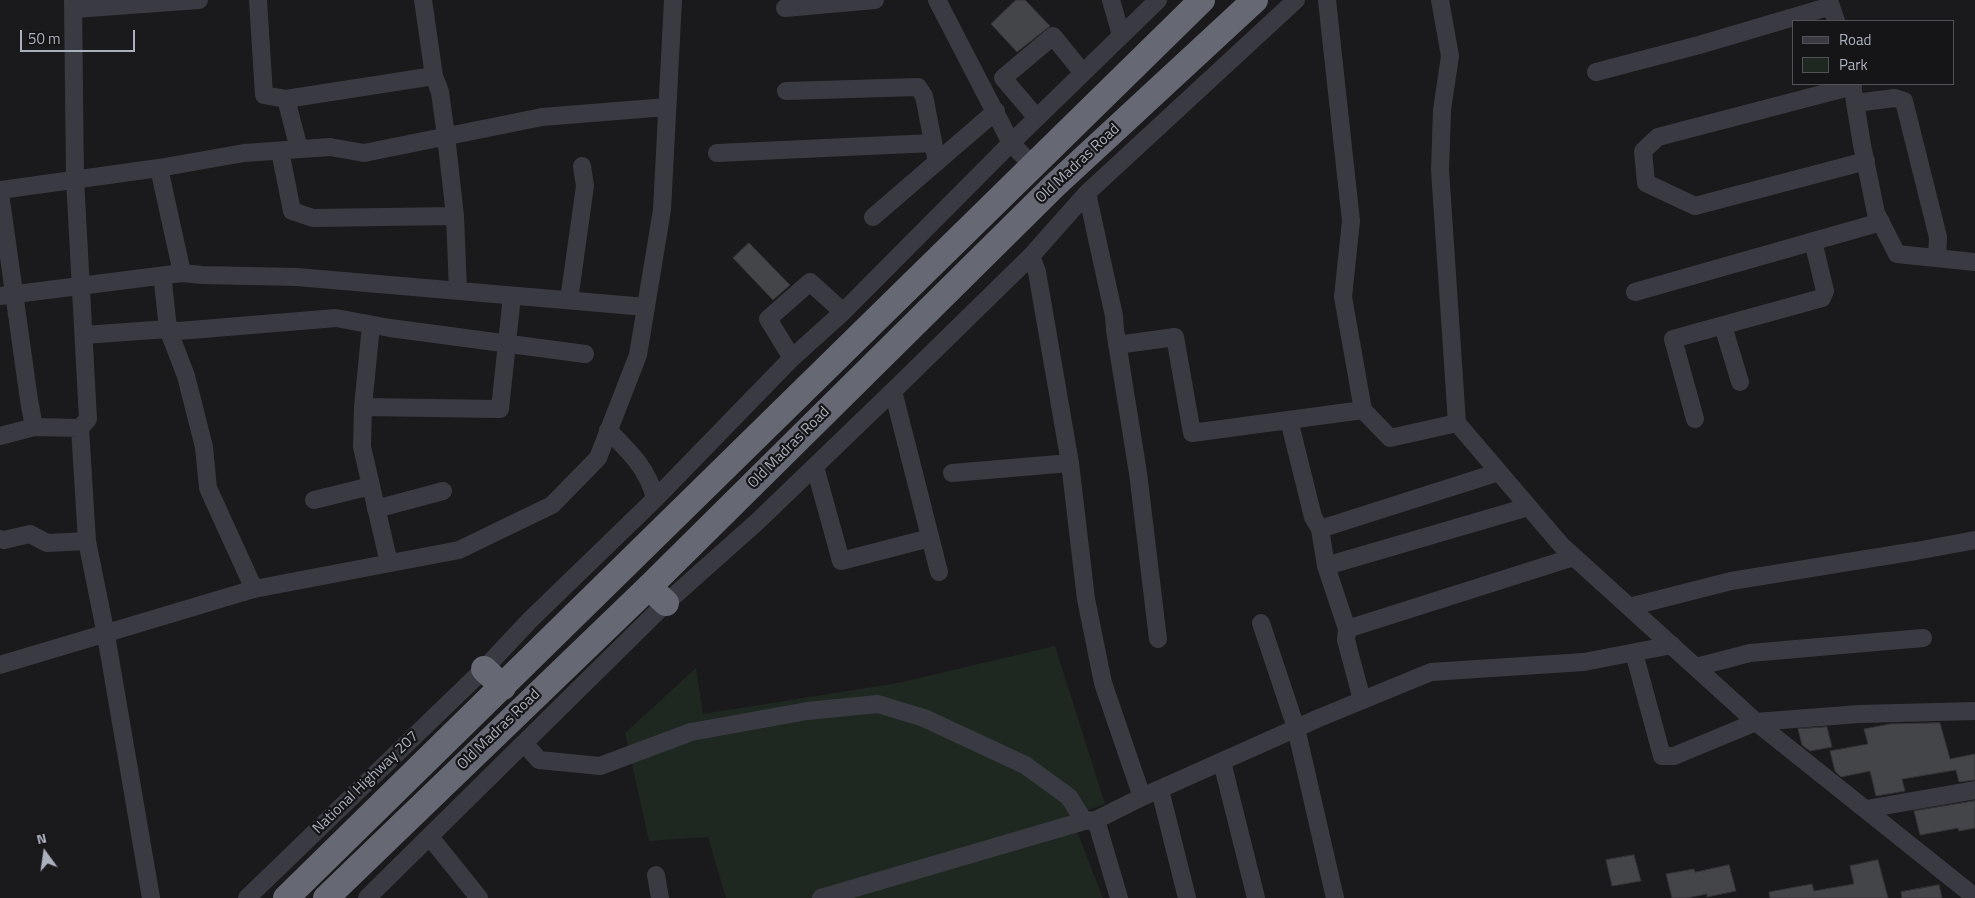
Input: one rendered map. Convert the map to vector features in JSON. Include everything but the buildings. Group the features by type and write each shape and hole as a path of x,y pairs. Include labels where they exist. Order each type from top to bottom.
{"highway":[{"name":"Old Madras Road","path":"286,898 495,696 1032,165 1202,0"},
{"name":"Old Madras Road","path":"326,898 506,723 658,595 1054,186 1255,0"},
{"path":"484,669 495,696"}],"street":[{"path":"151,898 106,635 87,541 80,428 88,419 75,179 74,4 199,0"},
{"path":"258,0 264,95 286,99 434,76"},
{"path":"423,0 434,76 440,92 446,136 455,216 458,291"},
{"path":"0,665 254,590 458,550 552,505 598,458 638,355 662,210 673,0"},
{"path":"785,8 875,0"},
{"path":"937,0 1011,143 1032,165"},
{"path":"1112,0 1121,35"},
{"name":"National Highway 207","path":"247,898 484,669 530,620 655,499 792,358 843,312 1011,143 1158,0"},
{"path":"368,898 524,743 658,595 758,521 1031,256 1087,193 1296,0"},
{"path":"1327,0 1351,221 1343,297 1364,410 1390,438 1457,423"},
{"path":"1440,0 1450,56 1442,110 1440,170 1457,423 1562,546 1574,557 1756,722 1975,897"},
{"path":"1596,72 1832,9"},
{"path":"1037,118 1003,78 1053,36 1083,73"},
{"path":"786,91 918,87 924,96 936,162"},
{"path":"1866,161 1695,206 1646,183 1643,151 1658,137 1854,91 1904,101 1938,237 1938,258"},
{"path":"1854,91 1876,212 1898,254 1975,262"},
{"path":"286,99 299,149"},
{"path":"34,427 7,295 0,191 159,168 244,153 330,147 364,153 542,117 667,107"},
{"path":"873,217 996,112"},
{"path":"717,153 933,142"},
{"path":"280,151 292,211 313,218 455,216"},
{"path":"569,300 585,186 582,166"},
{"path":"159,168 182,272"},
{"path":"1087,193 1114,316 1138,473 1158,639"},
{"path":"1634,292 1881,222"},
{"path":"1695,419 1673,339 1822,298 1825,291 1813,241"},
{"path":"1031,256 1037,272 1070,463 1086,599 1103,683 1142,797"},
{"path":"7,295 182,272 202,275 297,276 646,307"},
{"path":"163,282 168,329 186,376 204,447 208,488 254,590"},
{"path":"792,358 768,319 810,282 843,312"},
{"path":"363,407 500,409 512,296"},
{"path":"84,335 168,329 180,331 336,318 371,325 586,354"},
{"path":"371,325 363,407 362,447 389,563"},
{"path":"1724,326 1740,382"},
{"path":"1117,344 1175,337 1192,433 1364,410"},
{"path":"893,391 939,572"},
{"path":"1289,420 1313,517 1320,529 1326,566 1347,629 1346,640 1362,700"},
{"path":"0,436 34,427 80,428"},
{"path":"608,430 643,469 649,478 655,499"},
{"path":"952,473 1070,463"},
{"path":"815,467 842,561 930,538"},
{"path":"1320,529 1499,472"},
{"path":"314,500 371,486"},
{"path":"376,509 443,491"},
{"path":"1326,566 1528,507"},
{"path":"0,539 4,540 30,534 47,543 87,541"},
{"path":"1629,607 1731,581 1975,540"},
{"path":"1347,629 1574,557"},
{"path":"1261,624 1296,728 1335,898"},
{"path":"1696,667 1750,654 1923,638"},
{"path":"821,898 1090,820 1296,728 1431,672 1584,662 1672,645"},
{"path":"1634,653 1662,756 1674,756 1756,722 1859,714 1975,711"},
{"path":"524,743 539,760 600,766 691,732 807,711 878,704 924,718 1025,765 1069,797 1090,820 1119,898"},
{"path":"1222,762 1256,898"},
{"path":"1160,790 1187,898"},
{"path":"1866,809 1975,790"},
{"path":"430,836 479,898"},
{"path":"656,875 660,898"}],"green space":[{"path":"1055,646 1105,804 1071,816 1103,898 726,898 708,837 649,841 625,733 696,668 703,714 898,683"}]}
